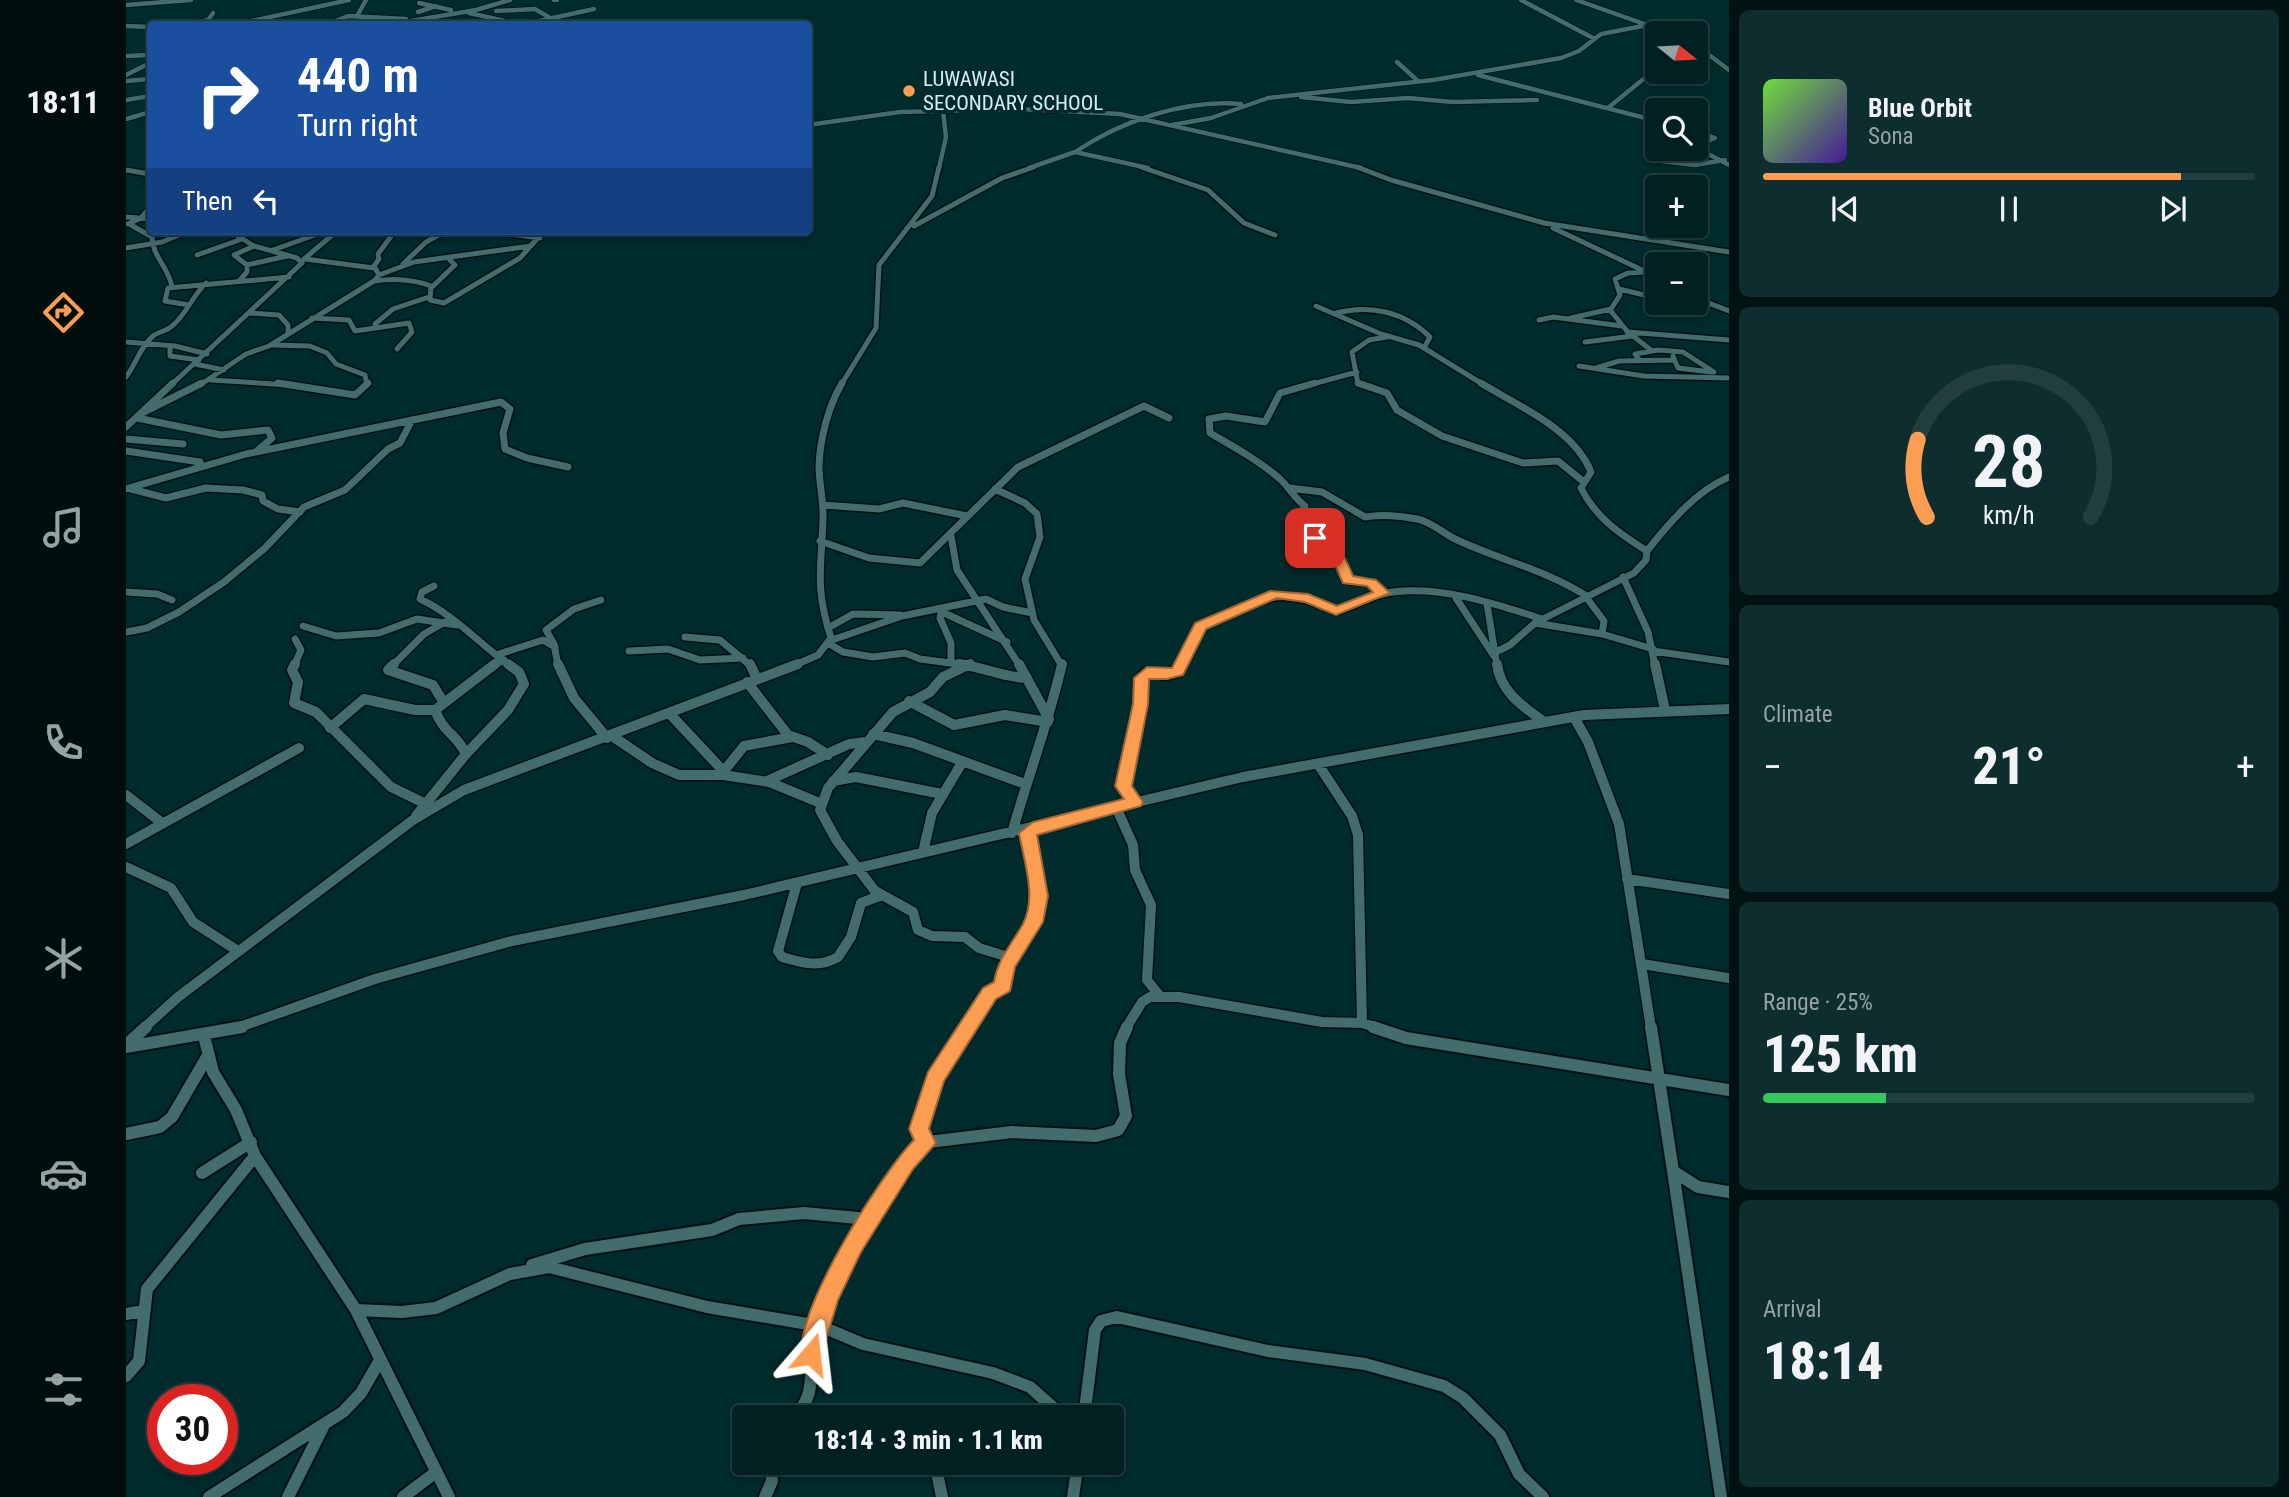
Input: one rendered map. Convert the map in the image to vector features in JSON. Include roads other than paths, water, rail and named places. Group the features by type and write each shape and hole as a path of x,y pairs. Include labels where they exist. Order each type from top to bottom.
{"street":[{"path":"126,5 191,0"},
{"path":"252,21 349,0"},
{"path":"357,16 366,0"},
{"path":"406,21 466,12 510,0"},
{"path":"1521,0 1593,38"},
{"path":"1576,0 1645,24"},
{"path":"421,18 418,12 420,2 506,21"},
{"path":"418,12 436,6"},
{"path":"485,8 503,13"},
{"path":"541,21 594,9"},
{"path":"496,11 538,10 552,19"},
{"path":"204,21 208,20 213,13"},
{"path":"333,21 357,16 411,20"},
{"path":"909,228 1006,176 1075,152 1097,137 1204,104 1242,105 1561,58 1579,51 1593,38 1645,25"},
{"path":"126,26 147,27"},
{"path":"1708,54 1729,70"},
{"path":"126,56 147,55"},
{"path":"1397,62 1418,81 1422,89 1421,99"},
{"path":"126,75 147,65"},
{"path":"136,71 147,73"},
{"path":"1470,73 1645,118"},
{"path":"1609,107 1645,78"},
{"path":"126,81 147,79"},
{"path":"126,100 147,96"},
{"path":"1293,96 1351,102 1421,99 1537,100"},
{"path":"1171,125 1210,118 1242,105"},
{"path":"812,124 889,113 943,111 1020,109 1120,114 1350,164 1391,180 1546,223 1729,252"},
{"path":"943,111 946,137 934,188 909,228 879,265 879,315 876,328 834,397 829,414 819,458 823,505 820,592 829,642 839,651 873,657 900,652 920,659 970,664 995,675 1027,678"},
{"path":"126,118 147,113"},
{"path":"1075,152 1153,169 1186,180 1208,190 1221,205 1250,227 1275,235"},
{"path":"1708,153 1727,162"},
{"path":"1661,161 1701,164 1727,162"},
{"path":"126,170 147,174"},
{"path":"127,223 141,218 147,211"},
{"path":"141,218 147,220"},
{"path":"127,223 147,221"},
{"path":"127,223 147,233"},
{"path":"1546,223 1611,258 1645,271"},
{"path":"150,235 155,244"},
{"path":"126,248 155,244 179,235"},
{"path":"236,235 254,246 303,260 374,268 379,275"},
{"path":"272,251 315,235"},
{"path":"139,416 332,235"},
{"path":"374,268 381,248 392,235"},
{"path":"402,265 426,242 439,235"},
{"path":"517,235 540,238"},
{"path":"429,297 436,303 447,301 482,283 489,275 502,271 542,235"},
{"path":"197,255 242,239"},
{"path":"155,244 152,248 170,273 172,287"},
{"path":"247,265 234,255 254,246"},
{"path":"127,424 209,380 246,354 272,345 374,281 379,275 402,265 531,246"},
{"path":"247,265 288,255"},
{"path":"429,297 431,288 455,265 449,259"},
{"path":"239,281 247,272 247,265"},
{"path":"1572,318 1587,312 1610,310 1618,301 1619,289 1614,282 1621,275 1645,272"},
{"path":"189,305 165,301 167,290 206,283 289,277"},
{"path":"374,281 406,279 431,288"},
{"path":"126,377 139,360 139,352 154,335 173,326 196,292 206,283"},
{"path":"1619,289 1645,295"},
{"path":"371,327 393,309 429,297"},
{"path":"1316,306 1424,348 1574,444 1591,472 1584,482 1582,493 1613,530 1647,551"},
{"path":"1336,313 1359,306 1380,309 1426,332 1430,337 1424,348"},
{"path":"1710,306 1729,311"},
{"path":"1610,310 1630,334 1653,351"},
{"path":"249,313 277,314 288,325 288,334"},
{"path":"1539,320 1550,317 1572,318 1622,326"},
{"path":"312,318 349,320 355,331 401,322 411,324 410,334 397,349"},
{"path":"1585,342 1630,334 1729,340"},
{"path":"1392,337 1369,340 1355,349 1351,355 1359,384 1387,393 1397,410 1442,436 1523,463 1558,460 1584,482"},
{"path":"126,342 170,345 206,354"},
{"path":"170,345 170,356 224,370"},
{"path":"209,380 262,382 355,395 368,384 365,375 336,364 327,352 304,345 272,345"},
{"path":"1671,351 1674,360 1682,369 1714,372 1729,377"},
{"path":"1639,360 1635,354 1671,351 1692,356 1714,372"},
{"path":"1595,369 1616,362 1674,360"},
{"path":"1579,366 1644,376 1729,377"},
{"path":"1357,372 1280,393 1265,422 1226,416 1208,421 1210,433 1256,459 1290,488 1295,499 1305,506 1297,520 1336,552 1348,580 1371,583 1383,593"},
{"path":"129,486 256,452 504,402 510,409 503,433 505,449 527,458 568,467"},
{"path":"820,541 863,557 915,564 934,553 967,516 1022,464 1144,405 1169,418"},
{"path":"139,416 221,435 268,430 272,438 256,452"},
{"path":"126,632 146,628 193,604 250,563 307,505 345,490 388,449 406,438 412,420"},
{"path":"126,439 183,444"},
{"path":"126,451 210,463"},
{"path":"1494,654 1510,645 1539,621 1643,565 1648,558 1647,551 1664,529 1712,484 1729,477"},
{"path":"129,486 166,498 206,488 243,490 262,495 263,501 271,507 300,512"},
{"path":"1290,488 1322,492 1365,517 1387,513 1403,519 1419,519 1455,540 1568,584 1587,597 1604,621 1602,634"},
{"path":"995,489 1025,503 1037,514 1040,537 1025,575 1032,613 1042,638 1061,661 1049,721 1012,833"},
{"path":"823,505 879,509 898,503 967,516"},
{"path":"951,536 957,570 1007,642 1049,721"},
{"path":"1623,577 1640,610 1653,650 1665,710"},
{"path":"413,820 466,754 522,691 524,678 440,608 420,599 422,592 434,586"},
{"path":"126,592 157,594 172,600"},
{"path":"1135,802 1126,794 1124,777 1140,704 1139,686 1145,673 1167,675 1178,671 1200,626 1245,609 1271,595 1308,598 1336,611 1383,593 1456,598 1487,604 1539,621 1602,634 1653,650 1729,662"},
{"path":"1456,598 1494,654"},
{"path":"126,1046 178,997 413,820 487,779 609,736 818,655 829,642 853,630 901,616 963,607 989,599 1003,607 1032,613"},
{"path":"601,600 574,610 546,628 570,693 589,721 609,736 673,773 686,776 726,774 767,781 820,803"},
{"path":"1487,604 1494,630 1494,654 1503,689 1543,721"},
{"path":"942,610 1007,642"},
{"path":"942,610 940,618 951,643 951,662"},
{"path":"828,628 853,614 901,616"},
{"path":"303,626 336,636 379,633 417,620 447,622 461,627"},
{"path":"444,703 433,685 388,670 424,634 447,622"},
{"path":"685,637 715,639 754,668 757,679"},
{"path":"295,639 301,650 292,670 298,682 292,700 298,706 316,712 356,750 383,781 426,804"},
{"path":"330,728 363,699 415,710 435,710 500,658 543,640 555,647"},
{"path":"629,651 668,649 700,660 743,658"},
{"path":"970,664 943,677 930,692 909,701 870,738 833,781 820,803 824,823 859,867 864,880 882,895 914,912 916,927 922,933 965,937 979,948 1012,958"},
{"path":"747,682 771,717 792,737 808,742 828,755"},
{"path":"909,701 954,725 1005,715 1049,721"},
{"path":"126,1046 204,1036 264,1022 375,979 485,948 797,883 1135,802 1318,764 1574,716 1729,709"},
{"path":"435,710 441,727 460,742 466,754"},
{"path":"669,713 726,774"},
{"path":"1574,716 1588,742 1616,814 1642,964 1721,1497"},
{"path":"726,774 744,746 792,737"},
{"path":"767,781 849,744 870,738 913,743 1026,784"},
{"path":"126,844 299,748"},
{"path":"923,852 925,833 942,794 963,761"},
{"path":"1318,764 1352,816 1358,835 1362,1023"},
{"path":"833,781 856,777 942,794"},
{"path":"126,795 162,823"},
{"path":"1116,807 1133,845 1135,870 1151,905 1147,980 1159,995"},
{"path":"926,1143 919,1129 935,1078 990,994 1003,986 1004,971 1034,922 1039,896 1028,833 1033,828"},
{"path":"126,867 171,888 181,909 193,922 238,951"},
{"path":"1627,879 1729,894"},
{"path":"797,883 778,951 782,957 814,965 829,964 844,951 861,903 882,895"},
{"path":"1642,964 1729,978"},
{"path":"805,1405 811,1391 813,1341 828,1297 868,1219 914,1151 926,1143 1012,1132 1096,1136 1118,1130 1126,1116 1119,1074 1120,1043 1130,1019 1142,1002 1159,995 1322,1022 1362,1023 1406,1038 1729,1090"},
{"path":"204,1036 207,1057 251,1142 255,1156 356,1310 449,1497"},
{"path":"126,1134 160,1127 172,1117 207,1057"},
{"path":"202,1173 251,1142"},
{"path":"126,1376 139,1361 144,1336 142,1311 147,1289 255,1156"},
{"path":"1673,1171 1698,1187 1729,1192"},
{"path":"356,1310 396,1314 422,1311 448,1304 542,1259 684,1231 712,1230 739,1219 785,1213 868,1219"},
{"path":"528,1268 549,1267 707,1307 820,1326 851,1341 1015,1380 1052,1405"},
{"path":"126,1314 142,1311"},
{"path":"1086,1405 1095,1330 1101,1321 1117,1317 1194,1331 1268,1351 1365,1364 1444,1386 1463,1398 1500,1435 1519,1474 1543,1497"},
{"path":"208,1497 324,1426 361,1392 380,1360"},
{"path":"288,1497 324,1426"},
{"path":"403,1497 436,1472"},
{"path":"765,1497 772,1475"},
{"path":"937,1475 942,1497"},
{"path":"1073,1497 1076,1475"}],"place":[{"name":"LUWAWASI SECONDARY SCHOOL","path":"909,91"}]}
